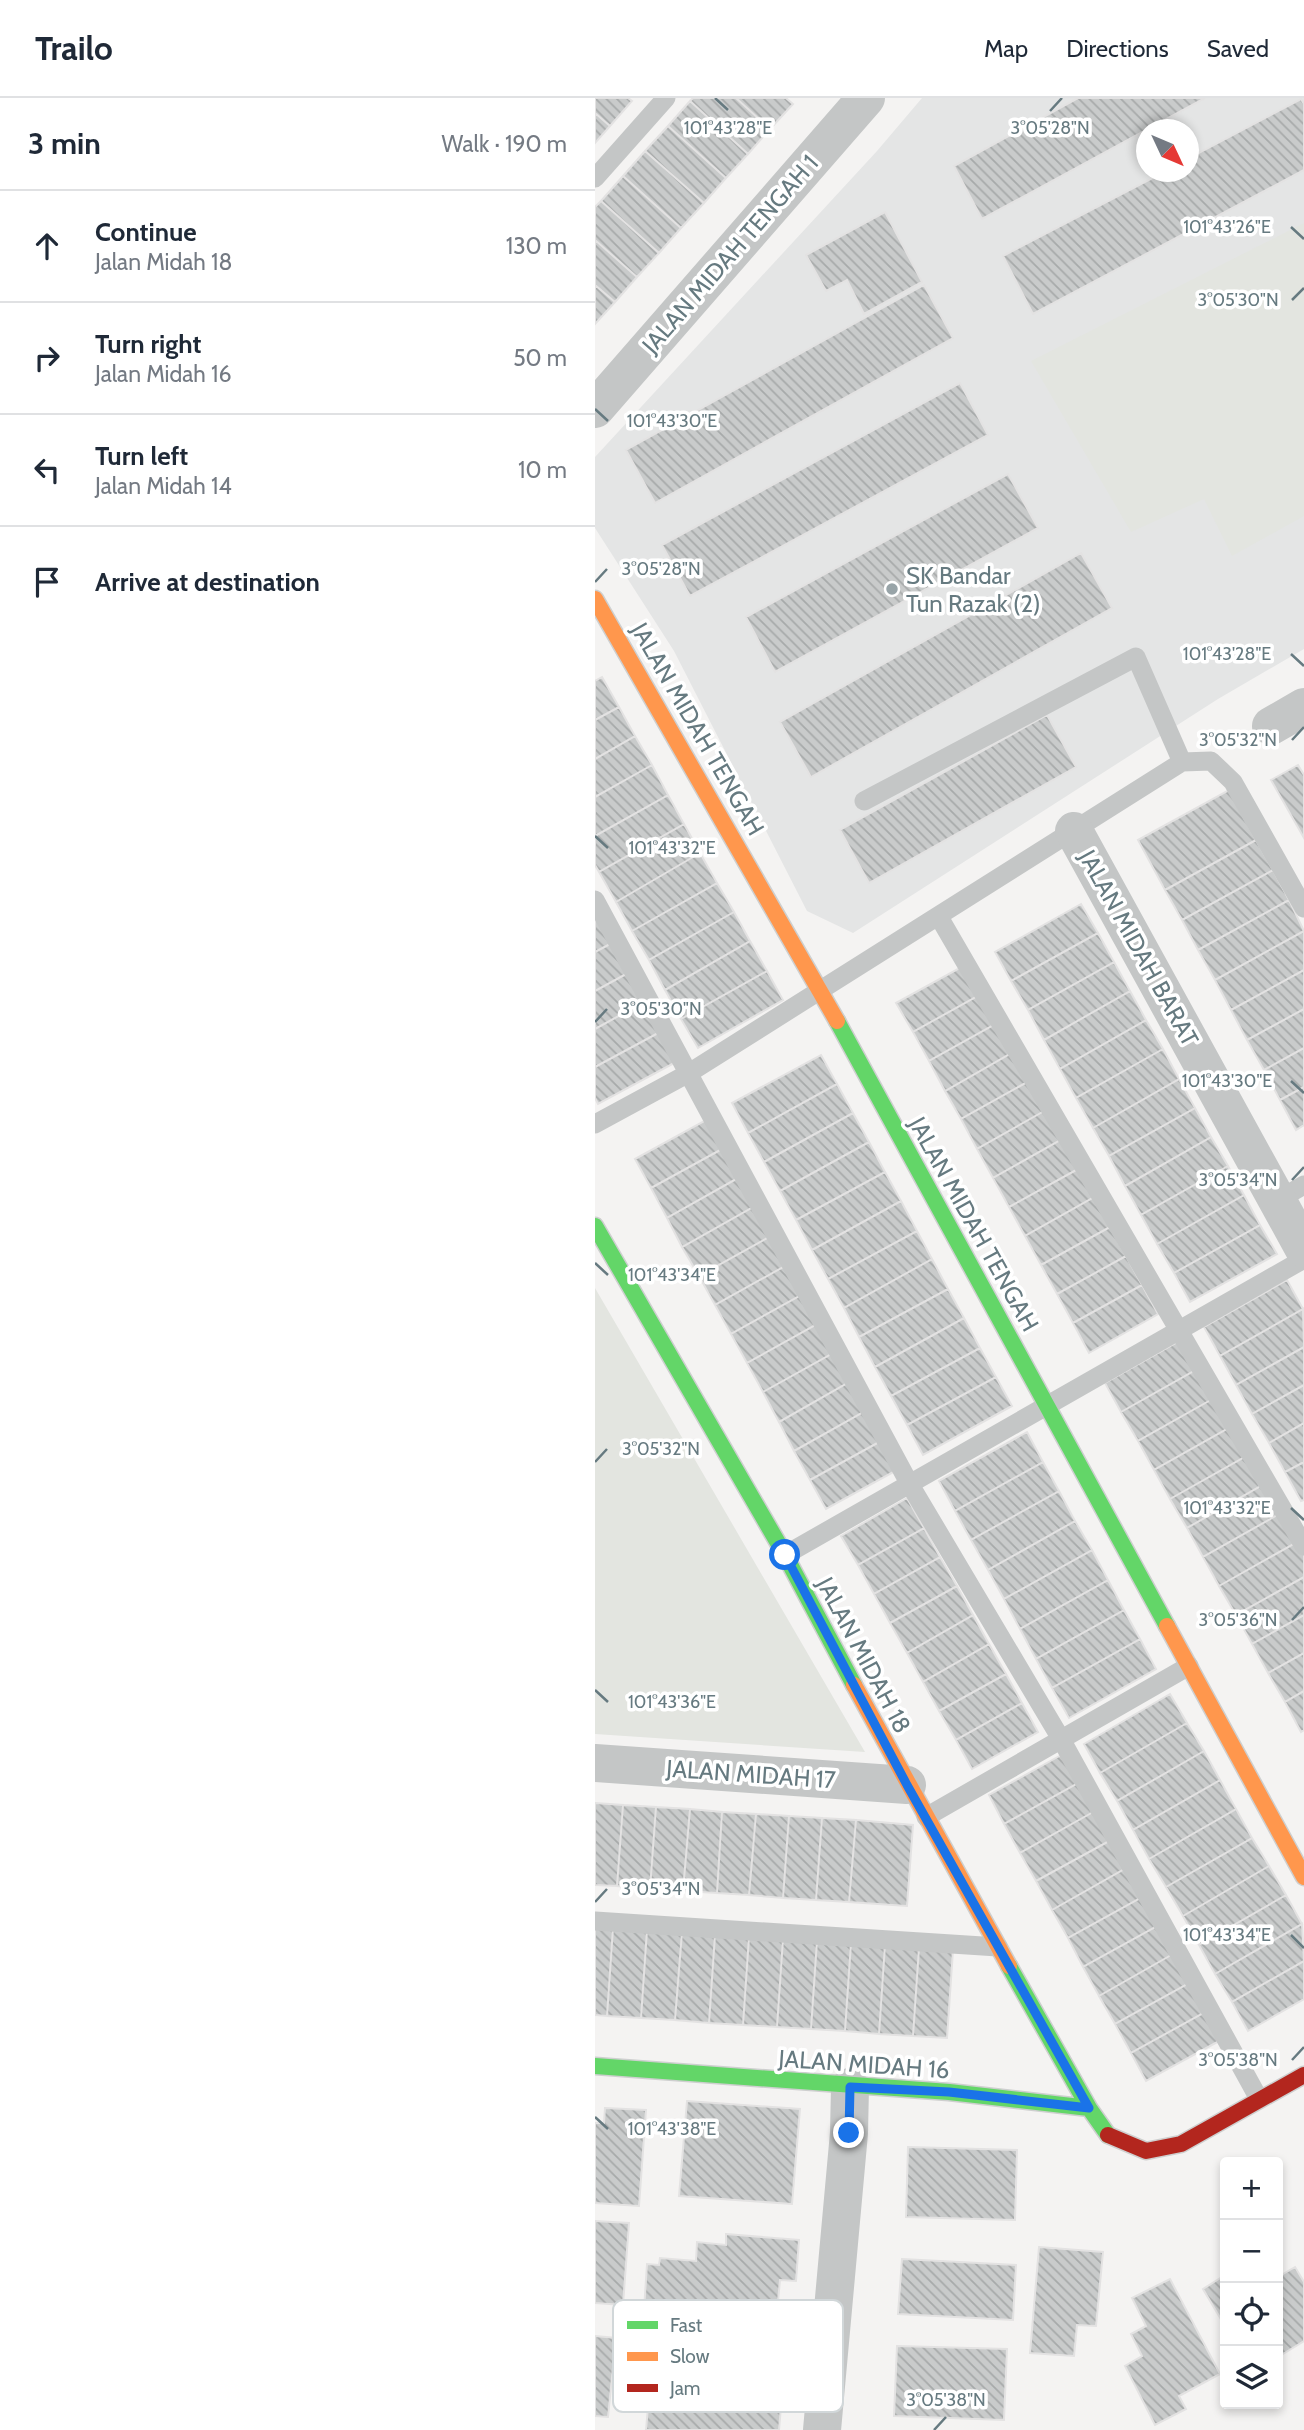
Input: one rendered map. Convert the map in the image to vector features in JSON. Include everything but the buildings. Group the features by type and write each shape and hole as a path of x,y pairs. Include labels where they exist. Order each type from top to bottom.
{"street":[{"name":"JALAN MIDAH TENGAH 1","path":"595,410 854,102"},
{"name":"JALAN MIDAH TENGAH","path":"595,598 602,622 820,989 1189,1666 1297,1848 1304,1877"},
{"path":"1271,726 1304,707"},
{"name":"JALAN MIDAH BARAT","path":"1074,831 1291,1192 1304,1249"},
{"name":"JALAN MIDAH 18","path":"595,1226 785,1555 917,1801 1089,2108"},
{"name":"JALAN MIDAH 17","path":"595,1763 917,1801"},
{"name":"JALAN MIDAH 16","path":"595,2066 850,2087 949,2092 1089,2108"},
{"path":"1089,2108 1108,2135 1146,2151 1181,2144 1304,2075"},
{"path":"834,2300 849,2133 850,2087"},
{"path":"822,2430 824,2412"}],"lane":[{"path":"595,178 666,98"},
{"path":"864,801 1136,657 1182,762"},
{"path":"595,1124 689,1073 1182,762 1211,761 1233,782 1304,908"},
{"path":"595,900 909,1483 1061,1739 1259,2099"},
{"path":"939,917 1304,1546"},
{"path":"785,1555 1304,1259"},
{"path":"917,1801 1061,1739 1189,1666"},
{"path":"595,1920 998,1947"}],"shaded area":[{"name":"SK Bandar Tun Razak (2)","path":"922,98 1304,98 1304,649 1218,699 853,933 807,911 674,651 595,528 595,457 877,151"},
{"path":"1304,223 1304,516 1232,556 1204,499 1131,532 1031,361"},
{"path":"595,1288 865,1752 595,1734"}],"traffic: fast":[{"path":"837,1021 1167,1626"},
{"path":"595,1226 785,1555 854,1685"},
{"path":"1009,1966 1089,2108"},
{"path":"595,2066 949,2092 1089,2108 1108,2135"}],"traffic: slow":[{"path":"595,599 837,1021"},
{"path":"1167,1626 1304,1877"},
{"path":"854,1685 1009,1966"}],"traffic: jam":[{"path":"1108,2135 1146,2151 1181,2144 1304,2075"}],"place":[{"name":"SK Bandar Tun Razak (2)","path":"892,589"}],"route":[{"path":"785,1555 907,1785 1089,2108 949,2092 850,2087 849,2133"}]}
